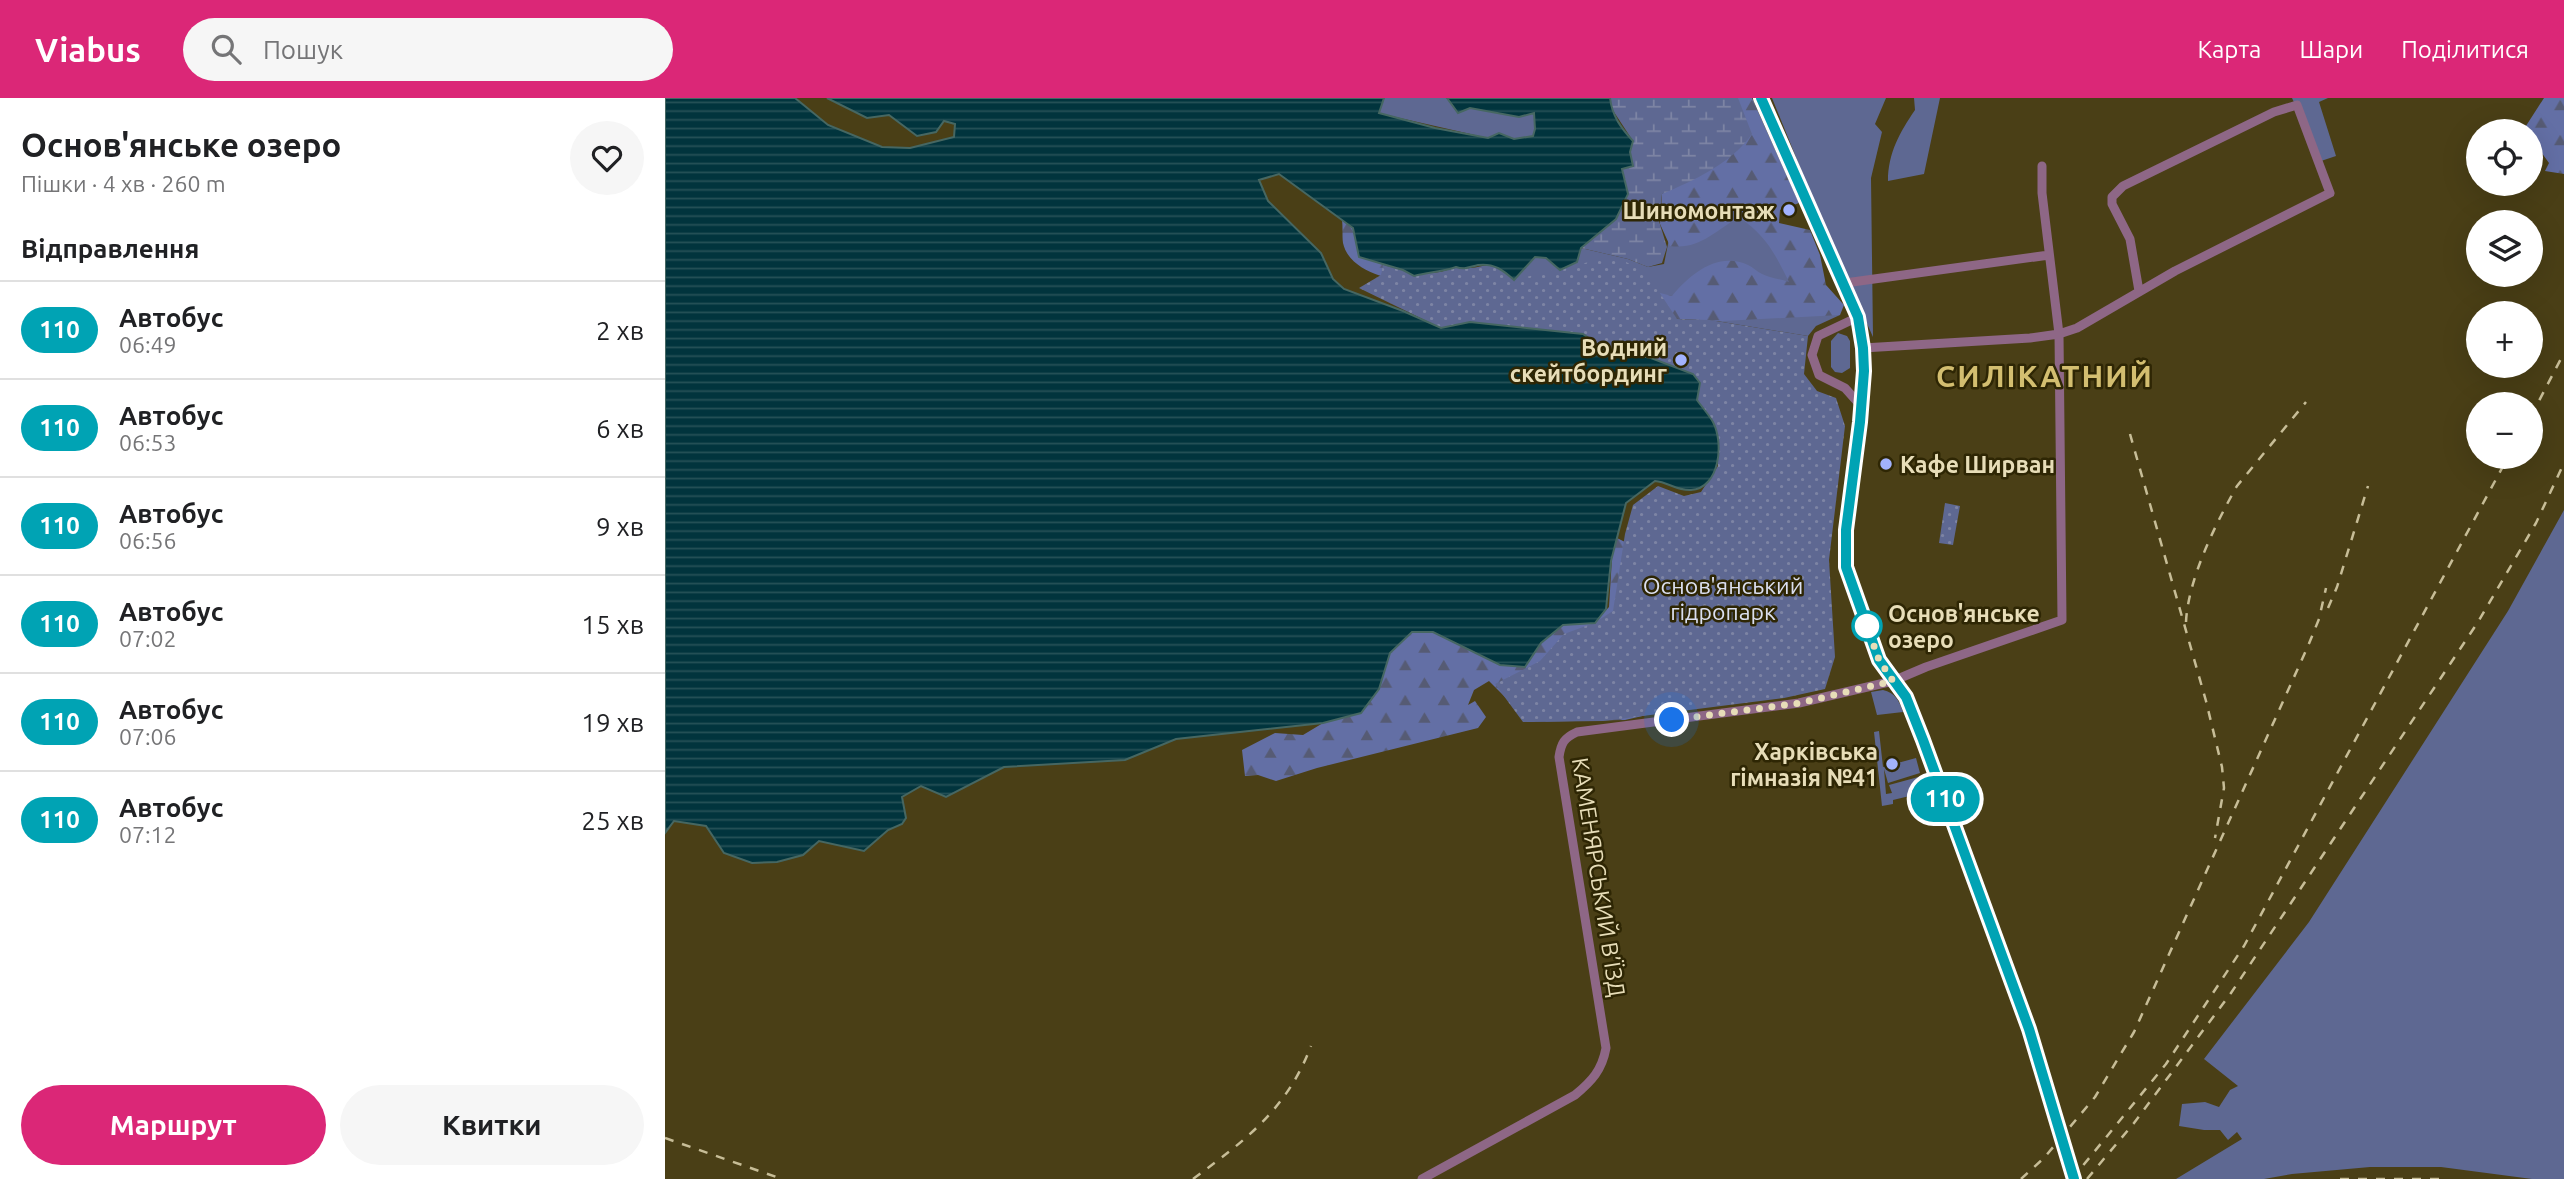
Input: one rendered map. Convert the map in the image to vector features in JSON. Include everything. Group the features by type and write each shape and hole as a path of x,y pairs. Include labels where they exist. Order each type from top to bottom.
{"main road":[{"path":"1761,98 1858,317 1863,348 1862,407 1846,530 1846,567 1879,660 1906,697 1923,740 2029,1029 2074,1179"}],"street":[{"path":"1863,348 2059,334 2077,328 2139,291 2330,193 2297,105 2264,117 2116,192 2112,197 2112,204 2130,239 2139,291"},
{"path":"1893,681 2062,620 2059,334 2042,166"},
{"path":"1845,283 2049,255"},
{"path":"1858,317 1818,335 1812,355 1819,375 1845,388 1862,407"},
{"name":"КАМЕНЯРСЬКИЙ В’ЇЗД","path":"1422,1179 1575,1095 1594,1079 1604,1062 1606,1048 1559,757 1561,744 1567,736 1577,732 1800,703 1893,681"}],"green space":[{"path":"1384,98 1447,98 1459,113 1470,108 1534,113 1535,129 1533,136 1514,139 1499,133 1488,138 1378,113"},
{"path":"1610,98 1738,98 1752,134 1723,162 1699,177 1662,194 1659,221 1667,247 1662,263 1648,267 1628,259 1581,248 1616,219 1622,168 1633,141 1612,109"},
{"path":"1735,98 1752,98 1799,203 1780,210 1779,223 1810,230 1820,255 1826,285 1844,305 1840,315 1722,321 1636,317 1640,288 1672,296 1696,273 1716,263 1737,261 1765,275 1789,282 1769,246 1757,231 1739,217 1698,242 1680,246 1670,246 1660,224 1662,194"},
{"path":"1772,98 1886,98 1875,124 1882,132 1871,178 1873,337 1827,234"},
{"path":"1914,98 1940,98 1924,174 1888,181 1890,161 1896,143 1915,110"},
{"path":"2292,98 2328,98 2319,102 2336,156 2321,161"},
{"path":"2544,98 2564,98 2564,174 2545,171 2549,163 2543,155 2543,119 2530,119"},
{"path":"1736,204 1771,234 1793,286 1672,296 1514,280 1535,257 1546,258 1581,248 1628,259 1648,267 1664,264 1669,239"},
{"path":"1342,220 1354,228 1359,257 1417,275 1436,276 1456,266 1419,286 1374,274 1354,262 1347,253 1343,243"},
{"name":"Основ'янський гідропарк","path":"1614,256 1646,272 1677,319 1710,320 1808,336 1804,374 1817,391 1836,398 1845,426 1829,560 1835,657 1825,689 1784,698 1603,721 1523,722 1495,684 1540,661 1564,634 1594,623 1613,611 1625,534 1633,505 1658,486 1684,496 1701,492 1718,466 1717,437 1713,423 1697,400 1693,374 1608,350 1583,334 1441,328 1359,288 1381,275 1383,265 1410,272 1428,273 1455,267 1490,266 1514,280"},
{"path":"1840,315 1816,326 1808,336 1710,320"},
{"path":"1838,333 1847,336 1850,341 1850,368 1842,373 1835,372 1831,367 1831,341"},
{"path":"1945,503 1960,506 1953,545 1939,543"},
{"path":"2564,510 2564,1179 2532,1179 2441,1167 2370,1167 2264,1179 2176,1179 2242,1139 2237,1132 2228,1140 2220,1130 2179,1126 2182,1104 2205,1102 2219,1107 2230,1090 2238,1086 2204,1059 2309,922 2508,611"},
{"path":"1617,538 1631,545 1689,704 1680,711 1625,720 1527,722 1489,681 1474,690 1468,705 1475,701 1486,717 1478,728 1317,768 1276,781 1258,775 1245,776 1242,750 1275,733 1303,735 1323,723 1361,713 1379,689 1390,653 1412,632 1433,632 1500,665 1525,667 1541,643 1563,625 1594,623 1609,607 1612,558"},
{"path":"1883,690 1896,698 1903,712 1877,715 1871,692"},
{"path":"1879,731 1883,767 1916,758 1920,773 1888,783 1884,769 1886,794 1892,793 1889,785 1922,776 1926,792 1893,800 1893,804 1882,806 1874,732"}],"shaded area":[{"path":"665,98 795,98 828,125 882,147 910,148 954,137 955,124 944,121 936,132 917,136 889,115 867,118 827,98 1384,98 1379,113 1435,128 1488,138 1499,133 1514,139 1533,136 1534,113 1519,117 1470,108 1458,113 1447,98 1610,98 1618,121 1633,141 1630,152 1633,166 1622,169 1628,194 1616,219 1581,248 1577,262 1560,270 1546,258 1535,257 1514,280 1489,265 1456,267 1414,276 1359,257 1353,228 1279,174 1259,180 1268,201 1321,253 1333,279 1344,289 1441,328 1470,322 1583,334 1604,349 1651,358 1693,374 1700,383 1697,400 1716,431 1719,452 1714,473 1701,487 1691,490 1655,481 1626,503 1611,561 1606,609 1595,623 1563,625 1541,643 1525,667 1500,665 1433,632 1412,632 1390,653 1379,689 1361,713 1323,723 1176,739 1125,760 1004,767 946,797 921,786 902,797 906,818 902,824 888,830 864,851 819,841 803,855 777,862 752,863 724,853 706,826 674,821 665,833"}],"railway":[{"path":"2543,393 2564,353"},
{"path":"2186,622 2197,570 2237,486 2306,402"},
{"path":"2130,434 2206,701 2222,767 2224,788 2215,838"},
{"path":"2087,1179 2134,1123 2231,993 2478,622 2536,523 2564,463"},
{"path":"2072,1179 2166,1064 2244,946 2502,469"},
{"path":"2328,608 2368,486"},
{"path":"2021,1179 2044,1158 2095,1097 2134,1032 2308,646 2319,619 2326,588"},
{"path":"1193,1179 1263,1121 1290,1088 1311,1046"},
{"path":"665,1138 782,1179"},
{"path":"2340,1179 2448,1179"}],"bus line":[{"name":"110","path":"1761,98 1858,317 1864,371 1846,530 1846,567 1879,660 1906,697 1923,740 2029,1029 2074,1179"}],"place":[{"name":"Шиномонтаж","path":"1789,210"},
{"name":"Водний скейтбординг","path":"1681,360"},
{"name":"Кафе Ширван","path":"1886,464"},
{"name":"Основ'янське озеро","path":"1867,626"},
{"name":"Харківська гімназія №41","path":"1892,764"}],"district":[{"name":"СИЛІКАТНИЙ","path":"2045,376"}],"route":[{"path":"1672,720 1800,703 1893,681 1879,660 1864,618 1867,626"}]}
